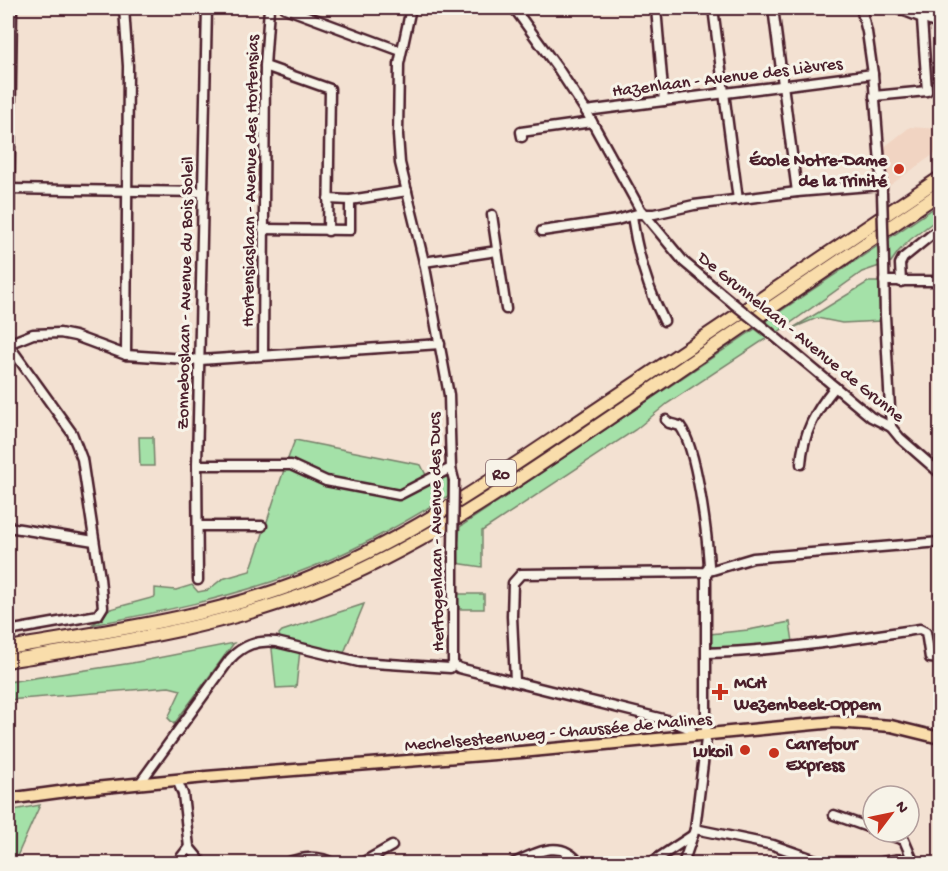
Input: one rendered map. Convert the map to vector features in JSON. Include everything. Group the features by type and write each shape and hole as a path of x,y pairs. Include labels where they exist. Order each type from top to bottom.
{"highway":[{"name":"R0","path":"8,648 152,623 232,604 301,582 389,541 446,510 940,178"},
{"name":"R0","path":"8,661 209,624 290,599 362,570 434,531 543,462 940,193"}],"main road":[{"name":"Mechelsesteenweg - Chaussée de Malines","path":"8,799 182,779 508,753 842,722 891,726 940,738"}],"street":[{"path":"8,292 9,48 12,8"},
{"path":"124,8 128,66 126,355"},
{"name":"Zonneboslaan - Avenue du Bois Soleil","path":"198,580 197,465 207,8"},
{"name":"Hortensiaslaan - Avenue des Hortensias","path":"262,355 266,66 269,8"},
{"path":"285,8 401,51"},
{"name":"Hertogenlaan - Avenue des Ducs","path":"411,8 401,51 398,78 398,135 400,163 424,262 449,395 451,468 454,480 453,664 459,668 667,720 691,729 693,735"},
{"name":"De Grunnelaan - Avenue de Grunne","path":"514,8 586,111 644,215 684,262 871,417 888,425 940,473"},
{"path":"656,8 664,100"},
{"path":"713,8 738,200"},
{"path":"773,8 797,192"},
{"path":"861,8 873,74 881,188 888,425"},
{"path":"897,8 940,25"},
{"path":"874,96 927,91 922,19"},
{"path":"266,66 330,89 328,231"},
{"name":"Hazenlaan - Avenue des Lièvres","path":"586,111 873,74"},
{"path":"522,137 521,132 592,122"},
{"path":"542,231 797,192 881,188"},
{"path":"8,189 203,192"},
{"path":"328,199 350,200 407,191"},
{"path":"263,229 350,230 350,200"},
{"path":"492,215 506,309"},
{"path":"633,216 643,264 655,303 664,321"},
{"path":"901,282 900,264 903,258 940,228"},
{"path":"424,262 497,251"},
{"path":"884,281 940,281"},
{"path":"8,344 33,334 60,333 75,336 126,355 200,360 440,344"},
{"path":"8,335 8,344 72,433 82,459 103,607 98,615 8,631"},
{"path":"801,464 802,448 811,421 820,405 835,387"},
{"path":"666,420 682,428 695,472 709,566 706,572 706,734 694,832 683,864"},
{"path":"197,465 298,467 326,481 399,495 451,468"},
{"path":"198,526 262,526"},
{"path":"8,527 94,541"},
{"path":"515,681 513,583 521,574 706,572 746,559 760,557 940,542"},
{"path":"707,653 795,646 920,628 926,632 930,658 940,659"},
{"path":"140,783 230,659 251,644 266,640 359,662 450,668 453,664"},
{"path":"182,779 189,847 203,864"},
{"path":"834,815 861,825"},
{"path":"649,864 694,832 773,845 827,864"},
{"path":"906,844 914,862"},
{"path":"360,864 392,846"},
{"path":"176,864 189,847"},
{"path":"512,864 545,848 563,850 576,858 580,864"},
{"path":"284,864 311,857 325,858 334,864"},
{"path":"874,864 896,859 914,862"}],"shaded area":[{"name":"École Notre-Dame de la Trinité","path":"910,127 939,129 940,150 886,188 883,148"}],"green space":[{"path":"940,204 940,217 911,239 891,262 862,272 778,332 766,321"},
{"path":"868,282 881,282 881,321 842,323 817,318 793,328"},
{"path":"755,329 767,338 668,403 635,430 482,531 482,567 456,563 460,527"},
{"path":"139,437 153,437 154,466 140,466"},
{"path":"295,440 421,465 430,483 443,476 448,478 448,496 373,539 294,574 219,597 91,625 103,618 107,610 155,597 155,588 176,590 192,585 198,592 208,590 222,579 250,571"},
{"path":"458,594 484,594 484,609 459,609"},
{"path":"364,604 343,655 280,639 279,634 282,631"},
{"path":"790,622 793,642 710,647 710,634"},
{"path":"234,643 174,724 168,718 181,690 169,687 8,700 8,682 132,663"},
{"path":"276,644 300,650 296,687 276,688 272,649"},
{"path":"40,805 14,863 8,863 8,811"}],"place":[{"name":"École Notre-Dame de la Trinité","path":"899,169"},
{"name":"MCH Wezembeek-Oppem","path":"720,692"},
{"name":"Lukoil","path":"745,750"},
{"name":"Carrefour Express","path":"774,753"}]}
